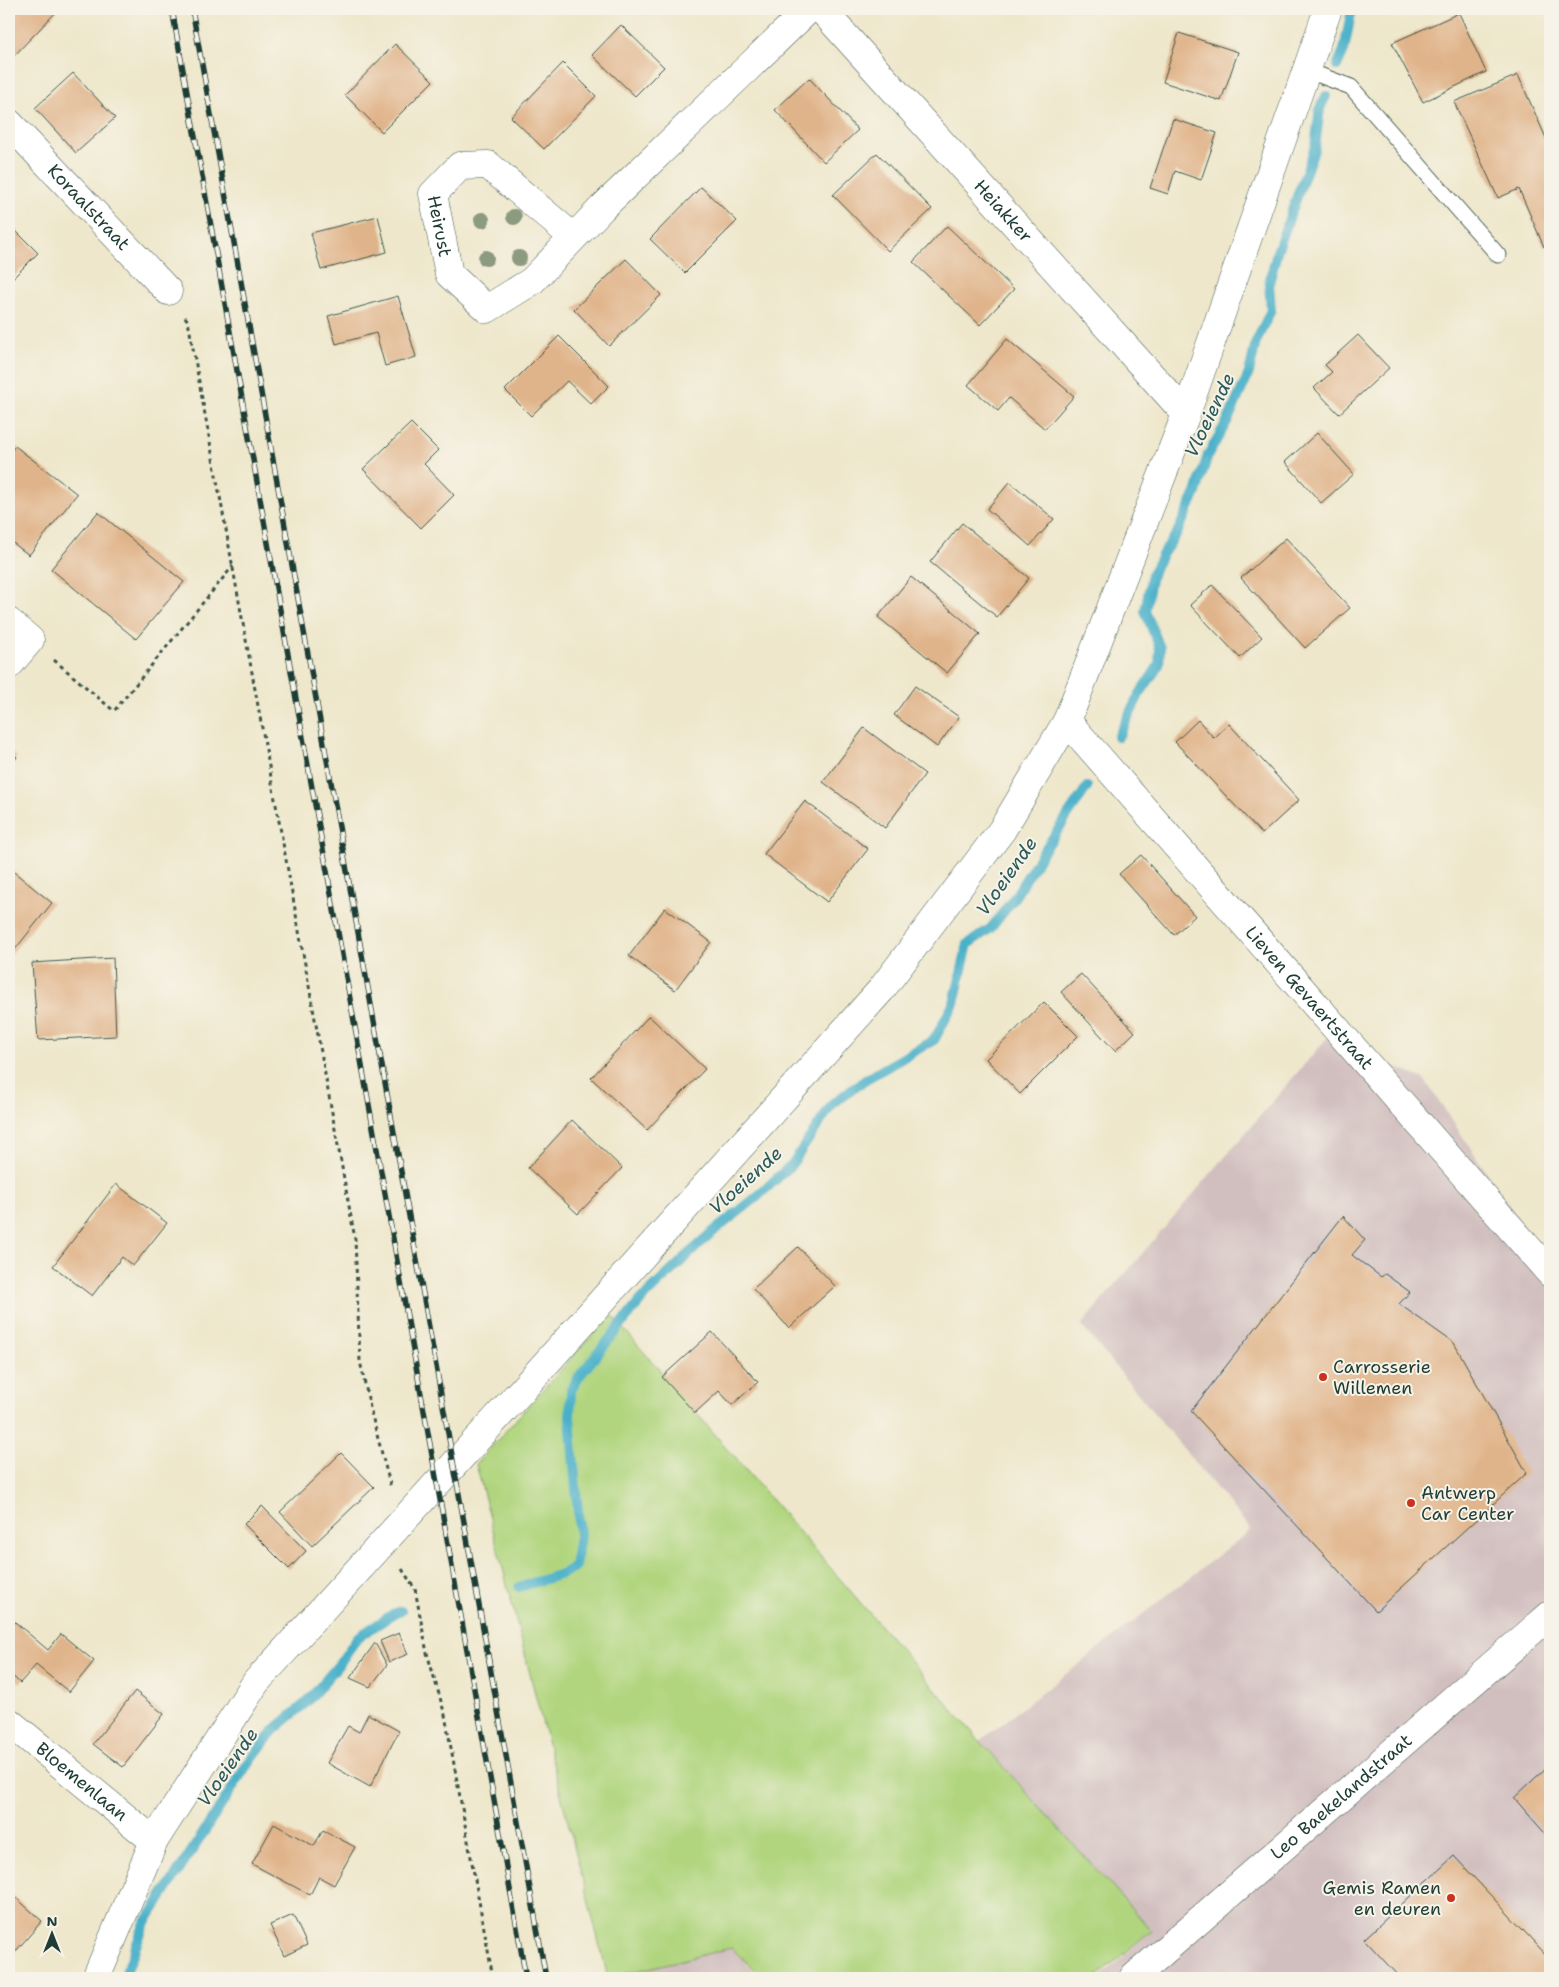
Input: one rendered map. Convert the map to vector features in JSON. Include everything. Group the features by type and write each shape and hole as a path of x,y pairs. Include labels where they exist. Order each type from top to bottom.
{"street":[{"name":"Heirust","path":"573,238 488,165 460,166 432,194 449,274 486,309 532,281 602,208 808,9"},
{"name":"Heiakker","path":"821,9 1186,414"},
{"path":"96,1978 154,1841 256,1682 882,990 1002,830 1067,722 1186,414 1328,9"},
{"name":"Koraalstraat","path":"9,123 168,291"},
{"path":"9,622 30,640 9,665"},
{"name":"Lieven Gevaertstraat","path":"1067,722 1550,1273"},
{"name":"Leo Baekelandstraat","path":"1133,1978 1550,1616"},
{"name":"Bloemenlaan","path":"9,1722 154,1841"}],"lane":[{"path":"1306,70 1351,87 1498,255"}],"path":[{"path":"168,291 188,321 355,1239 360,1361 370,1412 391,1490 397,1527 395,1558 415,1589 428,1653 445,1715 493,1978"},
{"path":"30,640 114,710 233,566"}],"shaded area":[{"path":"1327,1038 1424,1079 1550,1266 1550,1978 1099,1978 1152,1931 980,1741 1251,1530 1081,1325"},
{"path":"731,1948 762,1978 608,1978"}],"green space":[{"path":"611,1314 980,1741 1152,1931 1094,1978 765,1978 731,1948 608,1978 476,1464"}],"building":[{"path":"9,9 59,9 9,61"},
{"path":"1459,13 1486,72 1423,102 1392,43"},
{"path":"621,25 664,67 635,96 592,55"},
{"path":"1179,33 1238,52 1221,101 1163,82"},
{"path":"395,44 433,81 382,132 345,95"},
{"path":"563,63 596,96 544,149 511,117"},
{"path":"73,73 115,118 76,153 35,108"},
{"path":"1518,75 1550,147 1550,244 1544,247 1519,189 1498,198 1454,102"},
{"path":"809,78 858,130 824,162 775,110"},
{"path":"1173,119 1217,133 1201,180 1175,171 1168,194 1150,188"},
{"path":"877,153 932,209 888,251 833,195"},
{"path":"701,187 737,221 685,273 650,239"},
{"path":"378,216 387,252 321,270 311,233"},
{"path":"9,224 38,253 9,282"},
{"path":"947,226 1014,289 980,325 913,262"},
{"path":"626,259 661,295 609,346 574,309"},
{"path":"398,296 416,357 385,366 376,333 336,344 328,316"},
{"path":"1358,335 1389,368 1339,414 1314,388 1332,372 1325,365"},
{"path":"559,336 609,386 591,404 567,381 531,416 505,390"},
{"path":"1007,339 1074,396 1045,429 1009,398 998,411 968,385"},
{"path":"411,423 438,450 424,464 454,495 421,528 363,469"},
{"path":"1317,433 1354,474 1321,503 1285,462"},
{"path":"15,446 77,494 29,555 9,540 9,454"},
{"path":"1010,482 1054,519 1030,546 987,509"},
{"path":"98,512 184,582 136,639 51,569"},
{"path":"962,523 1029,578 997,617 930,562"},
{"path":"1286,538 1350,608 1305,648 1241,578"},
{"path":"911,577 980,634 947,673 878,617"},
{"path":"1212,585 1262,637 1240,658 1190,605"},
{"path":"915,686 959,717 937,747 894,715"},
{"path":"1198,720 1214,738 1229,724 1299,800 1262,834 1175,742"},
{"path":"864,728 925,774 885,828 823,782"},
{"path":"9,750 17,757 9,767"},
{"path":"805,801 868,849 827,902 764,854"},
{"path":"1141,855 1195,916 1174,935 1119,874"},
{"path":"9,868 52,903 9,957"},
{"path":"665,908 711,942 675,990 629,956"},
{"path":"113,958 116,1036 38,1040 32,963"},
{"path":"1081,974 1135,1032 1115,1051 1061,992"},
{"path":"1044,1002 1078,1036 1020,1094 986,1059"},
{"path":"649,1016 705,1069 647,1130 591,1078"},
{"path":"572,1120 622,1168 578,1214 528,1168"},
{"path":"116,1184 167,1223 133,1266 122,1257 92,1296 53,1266"},
{"path":"1343,1216 1365,1240 1352,1255 1381,1277 1385,1274 1410,1292 1399,1304 1454,1343 1527,1473 1376,1611 1191,1411"},
{"path":"798,1247 835,1286 789,1328 753,1289"},
{"path":"712,1332 758,1382 732,1405 719,1391 695,1413 662,1377"},
{"path":"341,1453 374,1487 312,1546 280,1512"},
{"path":"262,1506 306,1551 289,1569 244,1524"},
{"path":"9,1617 48,1650 61,1634 94,1661 69,1692 36,1665 20,1683 9,1673"},
{"path":"399,1633 408,1654 389,1662 380,1641"},
{"path":"375,1643 387,1665 370,1687 350,1678"},
{"path":"135,1691 164,1714 123,1767 93,1744"},
{"path":"368,1714 399,1731 370,1787 327,1763 348,1726 359,1732"},
{"path":"1550,1764 1550,1839 1514,1798"},
{"path":"274,1824 314,1846 323,1830 355,1847 334,1885 319,1877 310,1895 252,1864"},
{"name":"Gemis Ramen en deuren","path":"1454,1856 1550,1959 1550,1978 1400,1978 1364,1939"},
{"path":"14,1896 42,1921 9,1959 9,1901"},
{"path":"293,1915 307,1945 284,1956 270,1925"}],"waterway":[{"name":"Vloeiende","path":"1337,66 1344,50 1352,9"},
{"name":"Vloeiende","path":"1118,737 1139,695 1159,665 1160,648 1145,611 1152,574 1177,533 1196,493 1208,455 1229,418 1249,373 1256,342 1271,310 1269,283 1278,249 1315,147 1320,108 1326,96"},
{"name":"Vloeiende","path":"519,1587 562,1574 575,1567 580,1536 570,1418 571,1390 581,1374 642,1299 709,1235 757,1197 792,1164 833,1103 868,1078 934,1040 954,1003 968,944 991,928 1012,901 1087,787"},
{"name":"Vloeiende","path":"124,1978 144,1925 249,1762 274,1730 307,1702 340,1663 357,1638 393,1614 401,1611"}],"railway":[{"path":"172,9 526,1978"},
{"path":"192,9 546,1978"}],"place":[{"name":"Carrosserie Willemen","path":"1323,1377"},
{"name":"Antwerp Car Center","path":"1411,1503"},
{"name":"Gemis Ramen en deuren","path":"1451,1898"}]}
